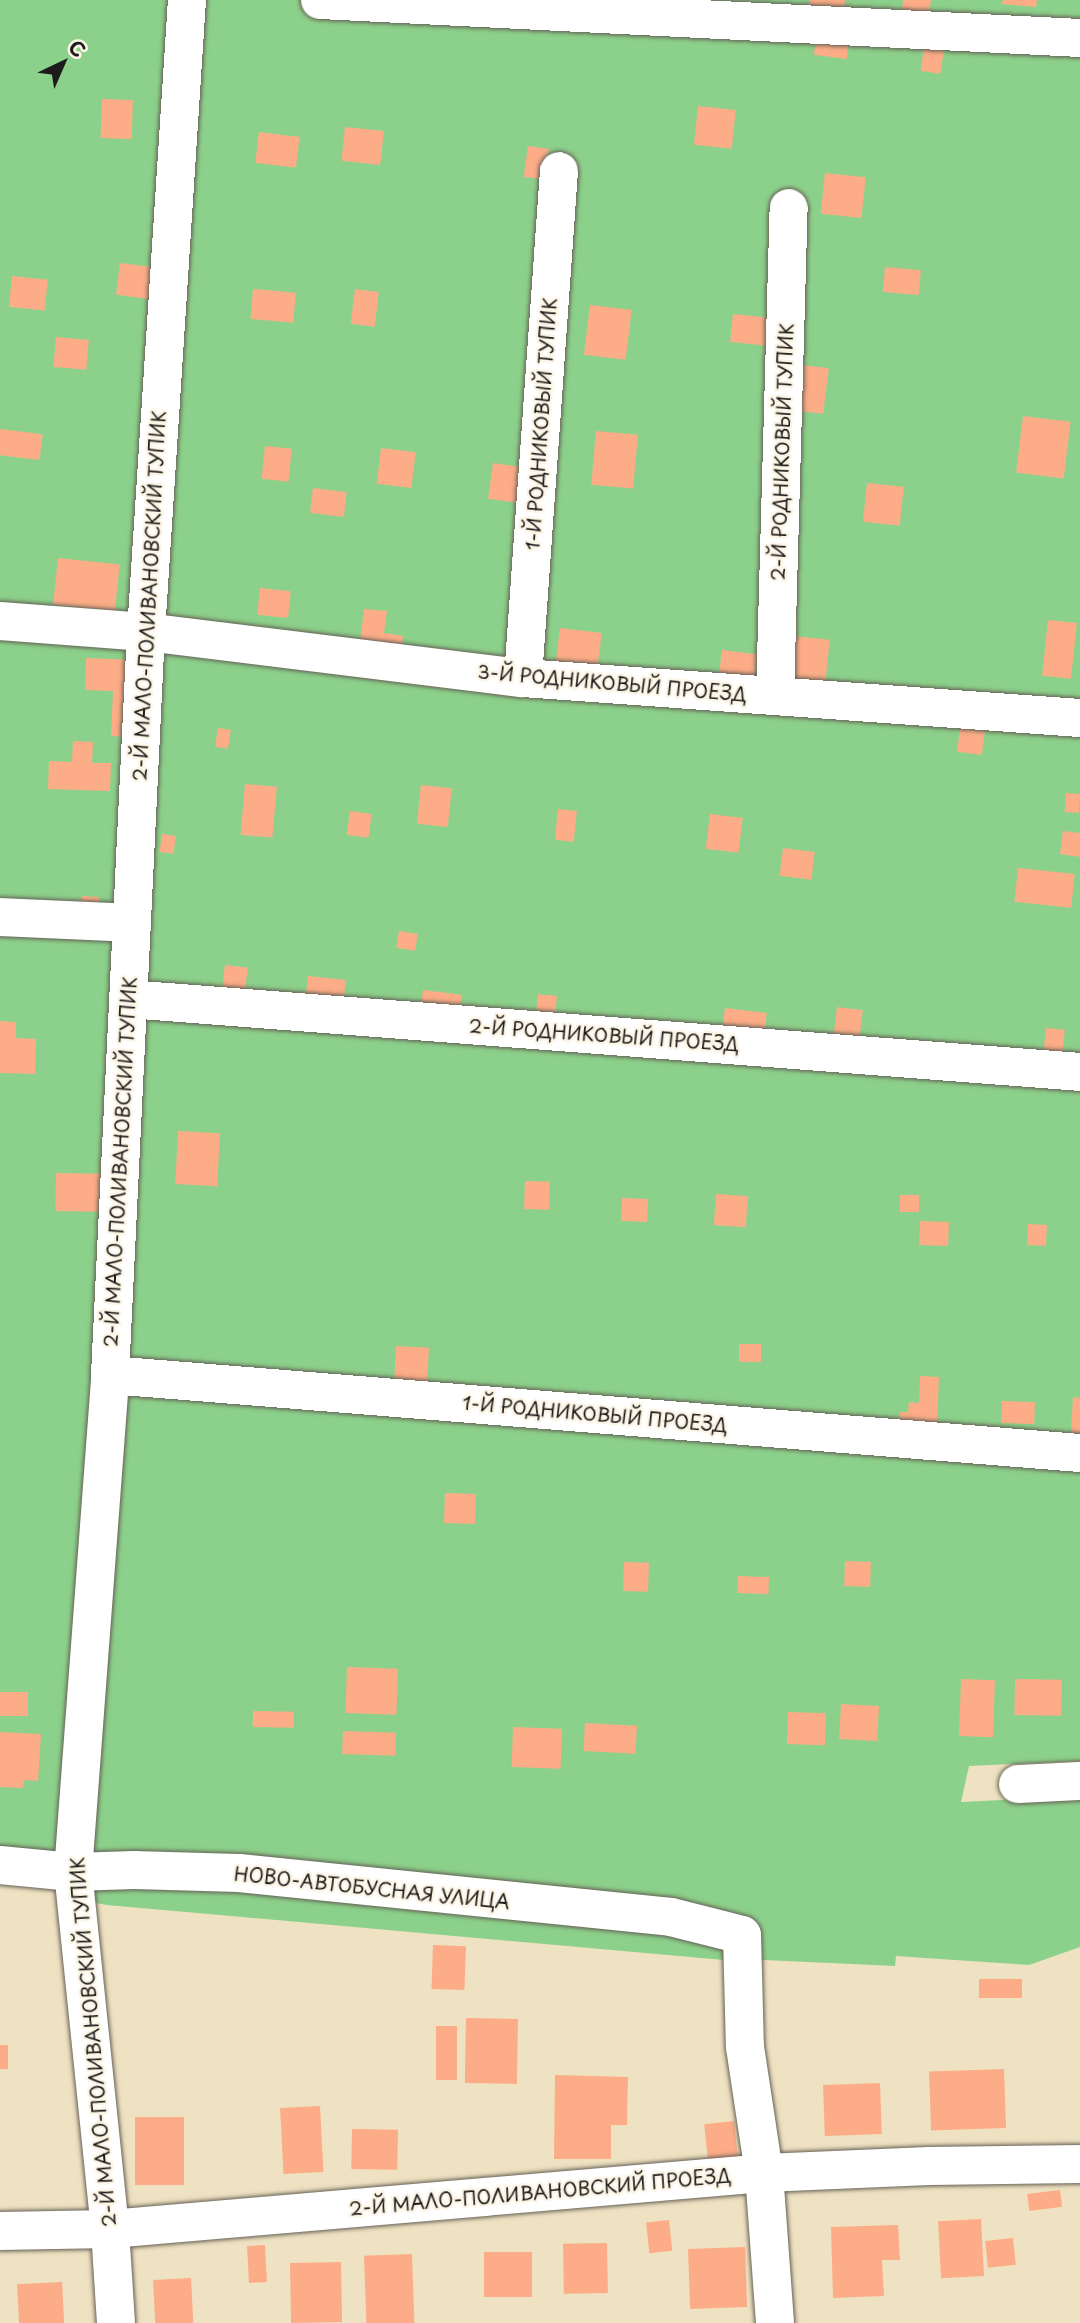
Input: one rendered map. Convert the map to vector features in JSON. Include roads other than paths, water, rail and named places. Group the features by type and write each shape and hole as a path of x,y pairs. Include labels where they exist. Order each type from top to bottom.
{"street":[{"name":"2-Й МАЛО-ПОЛИВАНОВСКИЙ ТУПИК","path":"116,2323 110,2229 72,1872 110,1375 146,632 187,0"},
{"path":"320,0 1080,38"},
{"name":"1-Й РОДНИКОВЫЙ ТУПИК","path":"523,678 559,171"},
{"name":"2-Й РОДНИКОВЫЙ ТУПИК","path":"775,696 789,208"},
{"name":"3-Й РОДНИКОВЫЙ ПРОЕЗД","path":"0,621 146,632 523,678 1080,718"},
{"path":"0,917 131,923"},
{"name":"2-Й РОДНИКОВЫЙ ПРОЕЗД","path":"128,999 1080,1072"},
{"name":"1-Й РОДНИКОВЫЙ ПРОЕЗД","path":"110,1375 1080,1453"},
{"path":"1018,1784 1080,1782"},
{"name":"НОВО-АВТОБУСНАЯ УЛИЦА","path":"0,1865 72,1872 134,1870 239,1873 671,1917 742,1935 745,2047 764,2173"},
{"name":"2-Й МАЛО-ПОЛИВАНОВСКИЙ ПРОЕЗД","path":"0,2231 110,2229 764,2173 929,2166 1080,2164"},
{"path":"764,2173 775,2323"}]}
